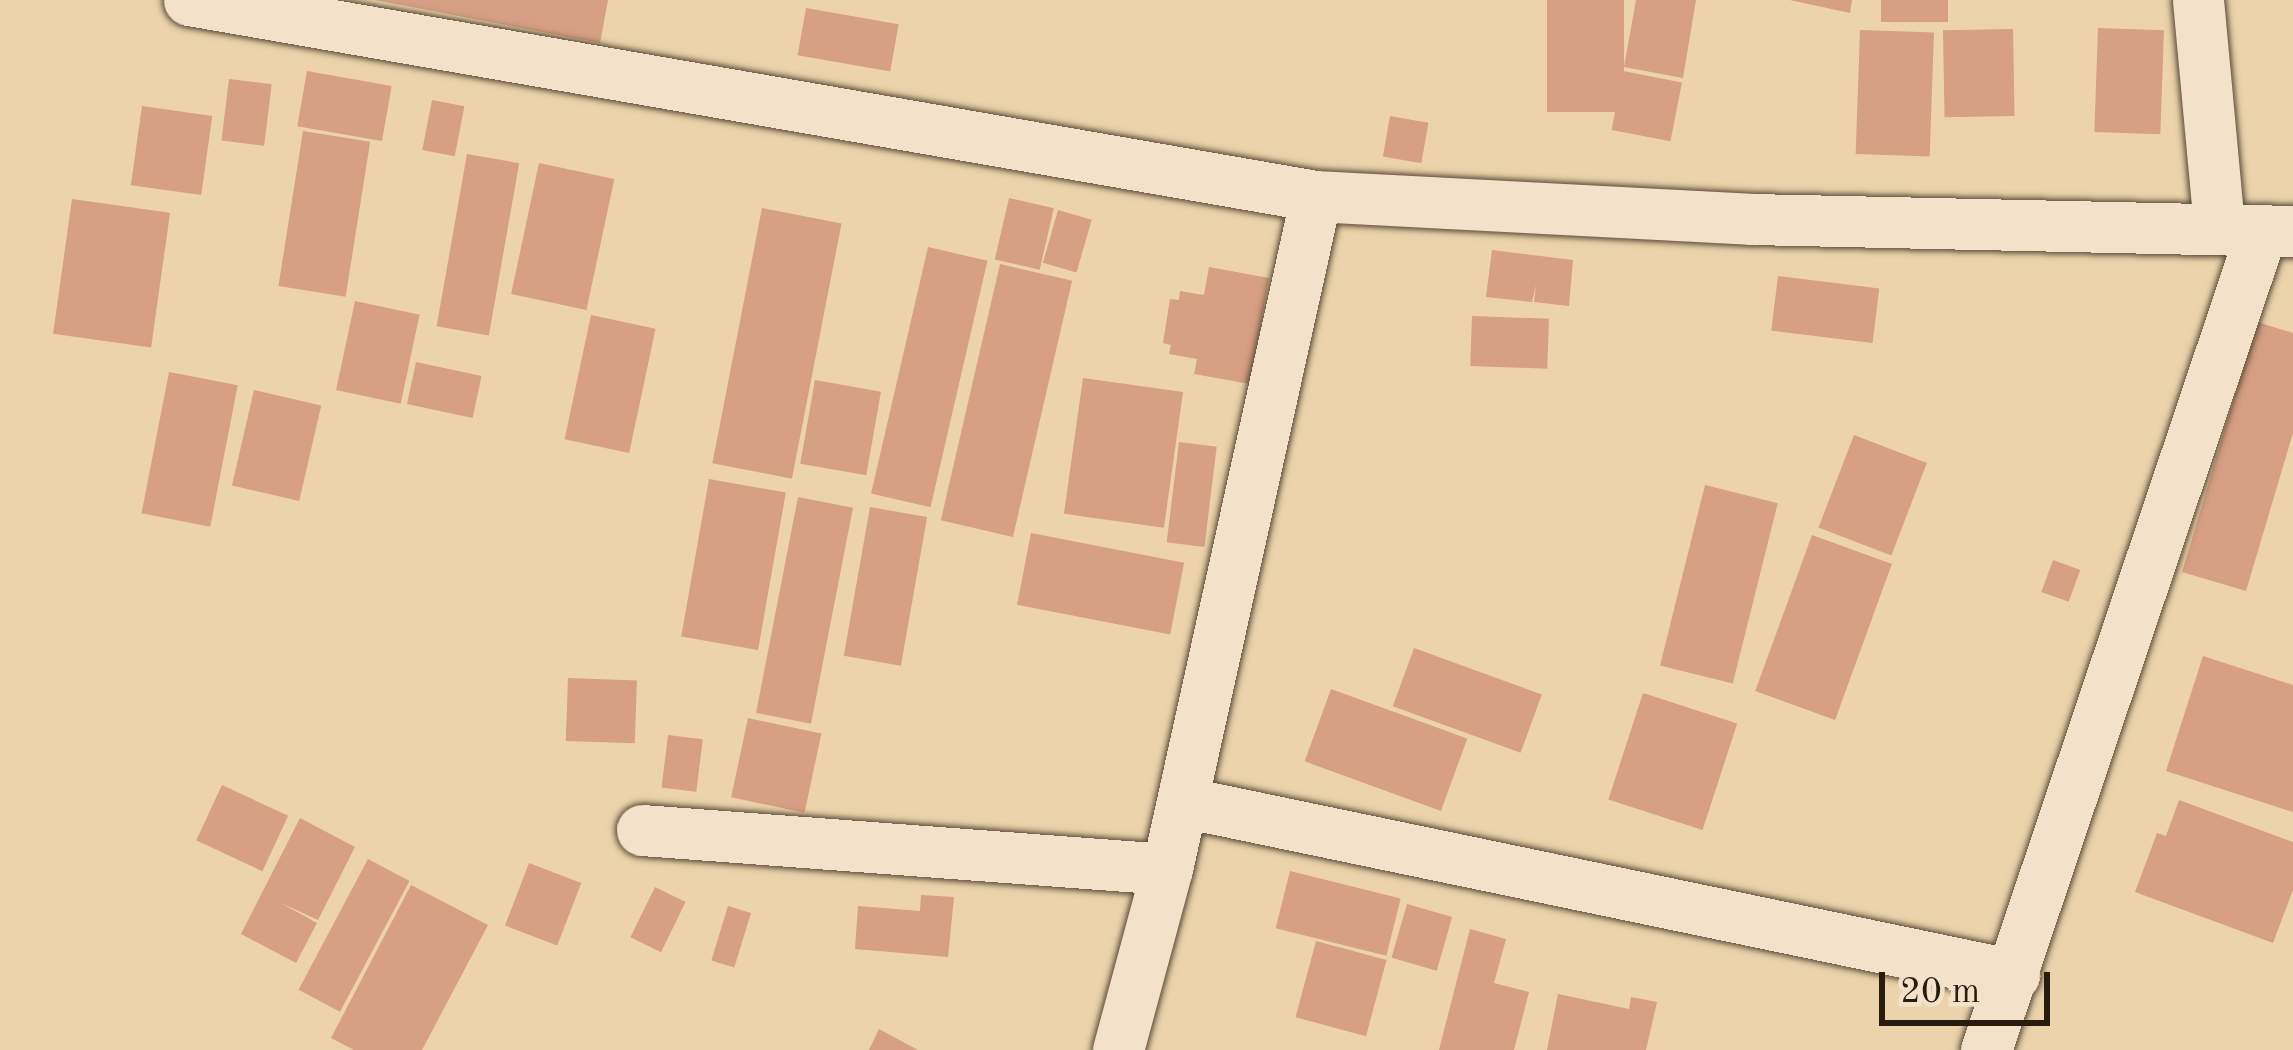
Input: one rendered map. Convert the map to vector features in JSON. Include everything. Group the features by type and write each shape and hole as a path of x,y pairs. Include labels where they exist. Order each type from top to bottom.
{"street":[{"path":"189,0 1316,196 1753,219 2258,230"},
{"path":"1986,1050 2258,230 2198,0"},
{"path":"1118,1050 1183,802 1316,196"},
{"path":"1183,802 2014,975"},
{"path":"642,830 1167,869"}],"building":[{"path":"375,0 608,0 600,43"},
{"path":"1547,0 1624,0 1624,112 1547,112"},
{"path":"1636,0 1696,0 1683,78 1624,67"},
{"path":"1790,0 1852,0 1850,13"},
{"path":"1881,0 1948,0 1948,22 1881,22"},
{"path":"806,8 899,24 890,72 798,55"},
{"path":"2098,28 2164,30 2160,134 2094,132"},
{"path":"2013,29 2015,116 1945,117 1943,30"},
{"path":"1860,30 1934,33 1930,157 1856,154"},
{"path":"307,71 392,86 382,141 297,126"},
{"path":"1623,71 1682,82 1670,141 1612,130"},
{"path":"229,79 272,84 264,146 221,141"},
{"path":"432,100 464,106 455,156 422,150"},
{"path":"142,106 212,116 201,195 131,185"},
{"path":"1390,116 1428,123 1421,163 1383,156"},
{"path":"303,131 370,142 346,297 278,286"},
{"path":"467,154 519,163 489,336 437,326"},
{"path":"539,163 614,179 586,310 511,294"},
{"path":"1009,198 1054,208 1040,270 995,259"},
{"path":"72,199 170,213 151,347 53,334"},
{"path":"762,208 842,223 792,479 712,463"},
{"path":"1058,210 1092,220 1076,273 1043,263"},
{"path":"928,247 987,261 931,507 871,494"},
{"path":"1492,250 1573,260 1569,306 1534,302 1536,285 1532,302 1486,297"},
{"path":"1000,264 1072,281 1013,537 941,520"},
{"path":"1209,267 1269,278 1250,384 1194,374 1197,359 1169,354 1171,345 1163,343 1170,299 1179,300 1180,291 1204,295"},
{"path":"1778,276 1879,288 1873,343 1771,331"},
{"path":"355,301 420,315 401,404 336,390"},
{"path":"591,315 656,329 629,453 565,439"},
{"path":"1472,316 1549,319 1547,369 1470,366"},
{"path":"2257,322 2293,333 2293,433 2246,591 2182,572"},
{"path":"416,362 482,376 473,418 407,404"},
{"path":"169,372 238,385 210,527 142,513"},
{"path":"1083,378 1183,392 1164,528 1064,514"},
{"path":"815,380 881,392 866,475 800,464"},
{"path":"254,390 321,406 299,501 232,485"},
{"path":"1854,435 1927,463 1891,555 1819,527"},
{"path":"1179,442 1217,447 1204,547 1167,542"},
{"path":"709,479 786,493 758,650 681,637"},
{"path":"1705,485 1778,503 1733,684 1660,665"},
{"path":"798,497 853,508 811,724 756,713"},
{"path":"870,507 927,517 901,666 844,656"},
{"path":"1031,533 1184,563 1170,634 1017,605"},
{"path":"1812,535 1892,564 1835,720 1755,691"},
{"path":"2053,560 2080,570 2069,602 2041,592"},
{"path":"1414,648 1542,695 1521,753 1393,706"},
{"path":"2203,656 2293,685 2293,812 2166,771"},
{"path":"568,678 637,680 635,743 566,741"},
{"path":"1331,689 1467,739 1441,811 1305,761"},
{"path":"1643,693 1737,724 1703,830 1608,800"},
{"path":"748,718 821,734 805,813 731,797"},
{"path":"668,735 703,739 696,792 662,788"},
{"path":"222,785 288,816 262,871 196,840"},
{"path":"2179,800 2293,842 2293,890 2273,943 2135,892 2157,833 2166,836"},
{"path":"300,818 355,847 318,920 281,903 317,923 296,963 241,934"},
{"path":"368,859 409,881 340,1012 299,990"},
{"path":"529,863 581,883 557,946 505,926"},
{"path":"1290,871 1401,899 1386,956 1276,928"},
{"path":"411,885 488,925 422,1050 354,1050 331,1038"},
{"path":"655,887 686,902 661,952 630,937"},
{"path":"921,895 954,897 948,957 855,949 858,906 920,911"},
{"path":"1407,904 1452,917 1437,971 1392,958"},
{"path":"728,906 751,913 734,968 711,961"},
{"path":"1470,929 1506,939 1494,983 1529,992 1514,1050 1439,1050"},
{"path":"1316,941 1387,960 1366,1036 1296,1017"},
{"path":"1558,994 1629,1009 1631,997 1657,1002 1646,1050 1547,1050"},
{"path":"879,1029 918,1050 869,1050"}]}
